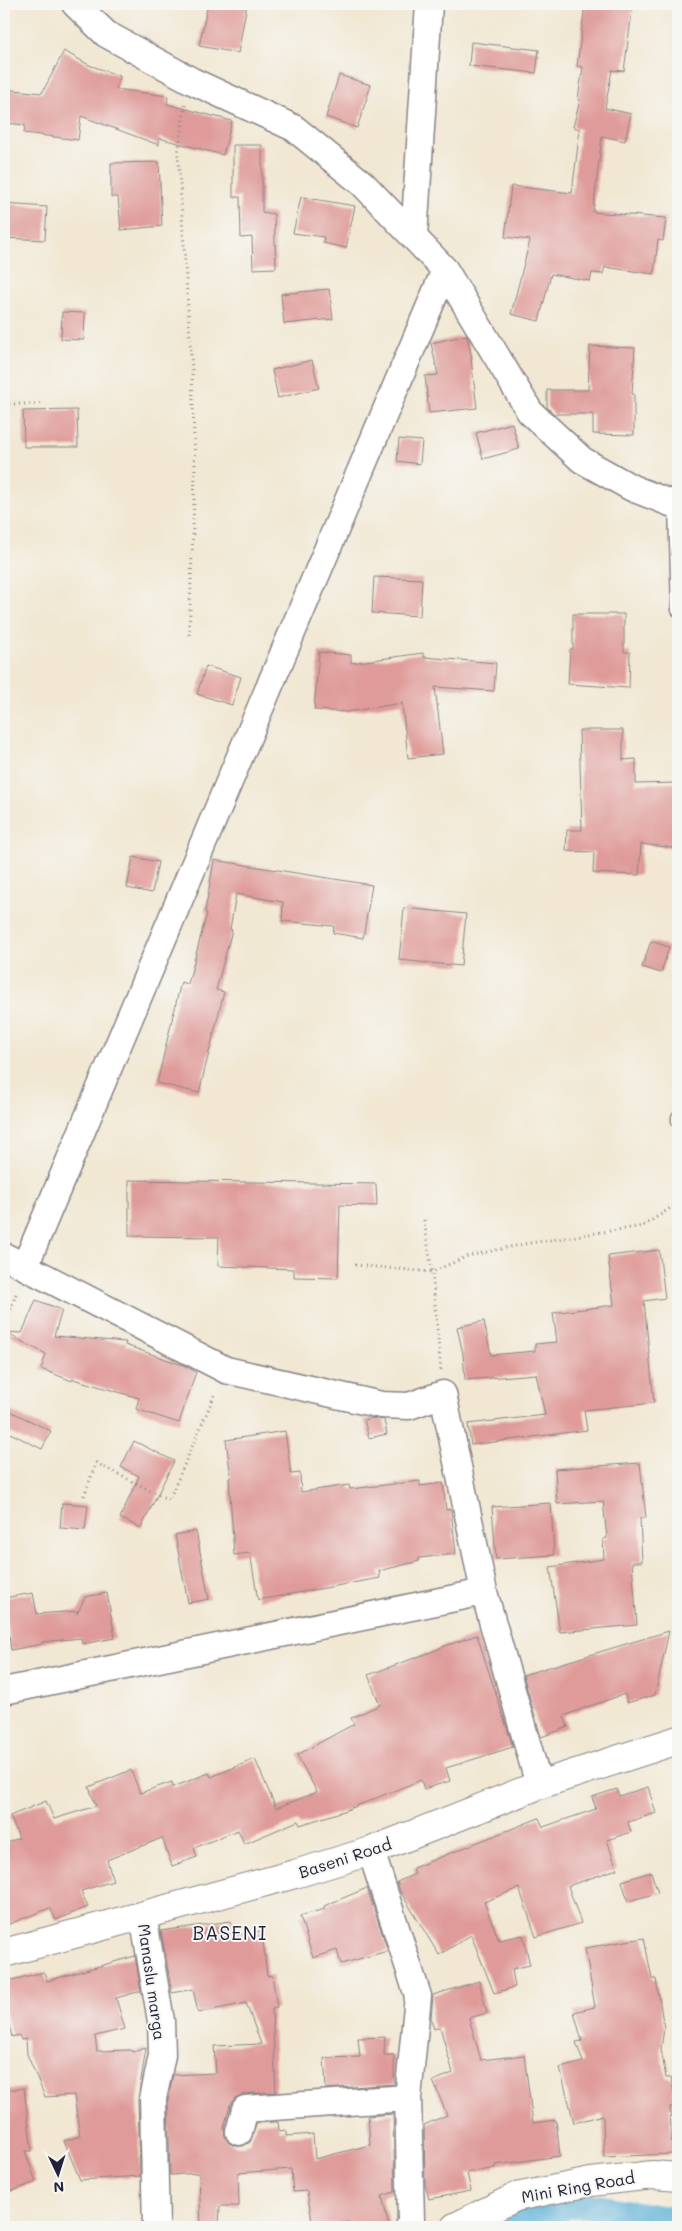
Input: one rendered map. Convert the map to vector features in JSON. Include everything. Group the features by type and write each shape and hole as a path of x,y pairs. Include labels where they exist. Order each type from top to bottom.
{"street":[{"path":"76,4 106,34 192,81 294,128 363,184 445,270 530,412 582,460 632,488 677,506"},
{"path":"414,237 429,4"},
{"path":"445,270 14,1261 226,1370 381,1405 409,1406 443,1394 484,1592 540,1785"},
{"path":"4,1691 484,1592"},
{"name":"Baseni Road","path":"4,1953 295,1874 371,1851 540,1785 678,1740"},
{"path":"371,1851 418,1996 408,2098 411,2221 409,2227"},
{"name":"Manaslu marga","path":"143,1915 161,2021 162,2055 153,2099 156,2227"},
{"path":"239,2132 245,2109 408,2098"},
{"name":"Mini Ring Road","path":"455,2227 516,2196 591,2182 653,2175 678,2177"}],"lane":[{"path":"677,506 678,610"}],"path":[{"path":"189,637 195,472 192,371 178,154 186,95 192,81"},
{"path":"4,404 42,404"},
{"path":"355,1265 432,1272 468,1256 524,1244 643,1226 678,1203"},
{"path":"424,1220 432,1272 443,1394"},
{"path":"4,1328 14,1261"},
{"path":"84,1496 96,1463 169,1500 226,1370"}],"building":[{"path":"208,4 247,4 238,53 199,46"},
{"path":"585,4 633,4 624,71 612,70 605,108 631,114 625,141 602,136 593,212 666,218 663,241 658,240 654,274 605,267 603,274 592,273 590,281 551,274 539,321 511,314 530,240 505,237 511,186 572,193 580,129 573,127 580,100 578,99 583,67 577,66"},
{"path":"471,42 539,50 536,73 469,66"},
{"path":"64,51 89,65 120,76 116,89 168,96 167,104 232,121 223,155 159,138 159,145 81,116 78,140 24,133 25,125 4,123 4,89 42,93"},
{"path":"339,75 371,85 357,128 326,117"},
{"path":"233,145 262,145 262,212 274,214 276,268 253,269 252,237 241,238 240,197 233,197"},
{"path":"159,162 162,226 121,230 118,197 111,197 111,163"},
{"path":"301,197 355,206 346,248 323,243 324,237 293,233"},
{"path":"4,204 47,207 45,240 4,238"},
{"path":"329,289 333,319 284,324 281,294"},
{"path":"62,312 85,313 84,340 61,339"},
{"path":"467,335 472,359 477,408 429,413 425,376 438,375 431,343"},
{"path":"590,346 635,348 632,394 634,394 634,435 593,434 593,414 554,414 547,407 547,390 588,390"},
{"path":"312,360 319,388 278,398 272,370"},
{"path":"77,410 78,447 24,447 23,411"},
{"path":"512,423 519,449 483,459 476,433"},
{"path":"399,439 422,441 420,464 397,461"},
{"path":"374,577 422,579 420,616 372,613"},
{"path":"573,614 624,614 624,652 630,652 629,688 568,684 570,649 573,649"},
{"path":"319,652 351,655 351,663 423,653 424,657 496,663 494,691 435,687 443,754 408,758 402,703 347,712 314,710"},
{"path":"206,666 241,677 232,705 197,694"},
{"path":"579,730 623,730 623,760 636,759 636,784 675,783 677,825 674,848 641,844 639,875 593,873 594,852 566,851 567,830 582,830"},
{"path":"133,857 158,862 152,893 127,888"},
{"path":"214,860 372,885 363,938 333,933 334,926 282,921 283,902 236,894 230,929 232,930 216,990 224,992 199,1093 157,1083 181,982 188,984 207,913 205,912"},
{"path":"404,908 466,914 461,966 399,960"},
{"path":"651,941 669,947 661,973 642,967"},
{"path":"129,1180 376,1184 377,1206 340,1205 338,1278 294,1277 294,1269 218,1266 219,1237 129,1236"},
{"path":"659,1250 665,1298 644,1301 654,1403 584,1410 587,1430 471,1445 468,1424 545,1415 536,1374 465,1380 463,1354 457,1327 484,1321 491,1355 535,1351 535,1344 557,1342 553,1313 614,1305 608,1256"},
{"path":"36,1300 62,1310 54,1336 126,1342 125,1345 183,1365 196,1372 179,1423 136,1409 139,1398 73,1379 72,1381 41,1369 46,1354 4,1332 22,1333"},
{"path":"4,1408 51,1431 42,1449 4,1430"},
{"path":"371,1418 384,1420 387,1434 369,1438 364,1420"},
{"path":"285,1431 291,1474 300,1473 301,1492 349,1485 350,1489 420,1481 420,1486 443,1483 446,1510 451,1509 456,1554 419,1558 419,1561 379,1571 380,1578 258,1600 250,1553 234,1555 229,1478 231,1478 226,1440"},
{"path":"134,1441 174,1461 141,1528 120,1518 139,1476 121,1467"},
{"path":"640,1463 646,1518 640,1518 642,1562 632,1562 637,1625 560,1632 550,1567 604,1559 603,1539 607,1538 603,1501 557,1504 555,1469"},
{"path":"62,1503 88,1505 85,1530 60,1528"},
{"path":"551,1503 554,1555 496,1559 492,1507"},
{"path":"196,1531 209,1599 188,1603 175,1535"},
{"path":"33,1593 37,1614 78,1611 77,1614 85,1597 107,1593 115,1638 82,1644 81,1638 42,1642 42,1644 11,1650 4,1598"},
{"path":"669,1631 655,1695 627,1703 625,1694 587,1707 564,1716 568,1727 541,1737 523,1675"},
{"path":"477,1635 513,1747 446,1768 450,1781 424,1789 421,1780 344,1811 300,1825 298,1821 244,1844 238,1830 194,1848 197,1857 172,1866 162,1838 107,1860 113,1881 81,1891 88,1907 56,1920 50,1908 4,1926 4,1844 19,1838 10,1816 46,1801 54,1819 96,1806 89,1787 131,1770 140,1793 172,1782 173,1787 209,1773 211,1777 255,1759 276,1808 317,1792 297,1755 354,1724 351,1718 380,1705 368,1675"},
{"path":"648,1787 656,1813 628,1822 631,1832 607,1840 617,1869 568,1886 581,1923 536,1937 519,1888 484,1902 499,1940 523,1935 530,1965 512,1969 515,1987 494,1993 471,1935 439,1955 400,1891 397,1882 415,1874 413,1868 539,1818 543,1827 596,1809 592,1797 617,1789 619,1796"},
{"path":"651,1872 658,1893 628,1901 622,1881"},
{"path":"367,1888 388,1951 341,1964 337,1950 313,1958 300,1916 325,1909 324,1906"},
{"path":"231,1921 233,1935 262,1931 267,1976 272,1975 277,2008 272,2009 276,2092 244,2094 235,2098 230,2105 224,2128 225,2136 229,2143 235,2146 243,2146 250,2142 257,2123 278,2122 279,2131 286,2130 286,2136 313,2134 315,2159 370,2145 368,2116 393,2114 395,2192 382,2196 389,2227 350,2227 349,2222 313,2227 307,2191 293,2192 291,2169 238,2173 239,2206 220,2206 219,2227 201,2227 199,2173 170,2175 168,2100 173,2075 216,2073 214,2046 261,2044 246,2003 198,2013 193,1989 172,1993 161,1931"},
{"path":"644,1938 652,1979 656,1979 664,2028 661,2049 666,2078 671,2078 676,2106 670,2107 672,2154 604,2157 603,2115 574,2123 560,2068 583,2062 576,2042 582,2041 574,2012 595,2007 585,1948"},
{"path":"135,1956 141,1991 116,1998 125,2029 95,2036 97,2051 131,2050 132,2052 146,2048 138,2099 140,2176 80,2180 64,2141 80,2136 74,2095 45,2097 27,2054 26,2039 21,2040 19,2035 12,2037 4,2005 4,1982 44,1972 47,1981"},
{"path":"479,1981 487,2013 469,2018 481,2060 524,2055 533,2123 556,2120 560,2156 495,2165 495,2168 467,2173 471,2191 429,2199 425,2184 424,2125 447,2115 433,2081 453,2073 440,2027 434,2029 431,2019 433,1995"},
{"path":"385,2037 384,2055 394,2055 394,2084 326,2089 324,2058 360,2057 358,2038"},
{"path":"24,2088 32,2151 25,2151 36,2182 4,2194 4,2091"}],"waterway":[{"path":"490,2227 504,2220 578,2204 672,2220"}],"district":[{"name":"BASENI","path":"230,1933"}]}
